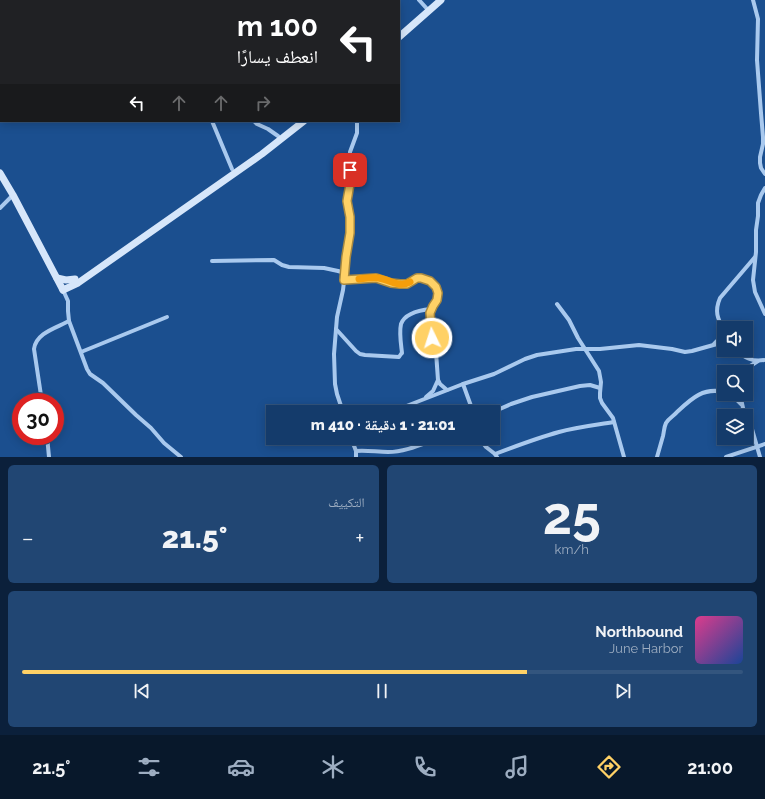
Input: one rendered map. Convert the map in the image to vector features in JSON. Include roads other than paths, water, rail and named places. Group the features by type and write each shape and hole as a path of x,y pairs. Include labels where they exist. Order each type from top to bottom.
{"street":[{"path":"419,0 427,9"},
{"path":"400,36 434,0"},
{"path":"400,30 441,0"},
{"path":"753,0 758,19 757,52 763,137 760,163 765,174"},
{"path":"212,122 232,169"},
{"path":"255,122 278,136"},
{"path":"63,290 75,279 232,169 296,122"},
{"path":"63,290 74,285 262,154 303,122"},
{"path":"341,405 337,394 334,374 334,354 338,312 345,274 350,233 350,217 347,201 351,178 350,152 357,133 357,122"},
{"path":"0,173 68,301 69,321 85,365 90,374 103,383 136,416 151,428 164,443 181,457"},
{"path":"765,188 758,204 753,274 753,286 765,314"},
{"path":"0,208 13,195"},
{"path":"713,346 720,339 724,331 717,315 720,298 755,257"},
{"path":"212,261 271,260 277,261 288,267 324,268 345,274"},
{"path":"57,278 66,280 75,279"},
{"path":"344,280 376,278 395,284 407,284 417,278 426,279 433,284 438,290 438,293 437,300 430,313 431,334 436,352 438,380 447,390"},
{"path":"557,304 569,320 578,338 599,371 600,398 614,422 624,457"},
{"path":"336,329 356,352 360,354 398,357 402,353 400,329 405,318 412,314 431,309"},
{"path":"81,352 167,317"},
{"path":"41,393 34,349 35,342 40,336 69,321"},
{"path":"410,405 463,384 494,374 537,355 576,349 600,349 639,345 692,352 717,345"},
{"path":"745,357 753,361 765,360"},
{"path":"751,365 758,361"},
{"path":"424,400 432,391 438,380"},
{"path":"463,384 471,405"},
{"path":"500,409 522,400 573,387 585,385 600,388"},
{"path":"657,457 666,423 671,417 698,394 712,390 717,391"},
{"path":"739,401 742,404"},
{"path":"741,401 744,409"},
{"path":"485,445 496,455 528,442 561,432 614,422"},
{"path":"753,433 760,457"},
{"path":"726,457 765,444"},
{"path":"48,445 49,457"},
{"path":"354,445 356,457"},
{"path":"356,451 368,450 397,452 419,445"}]}
